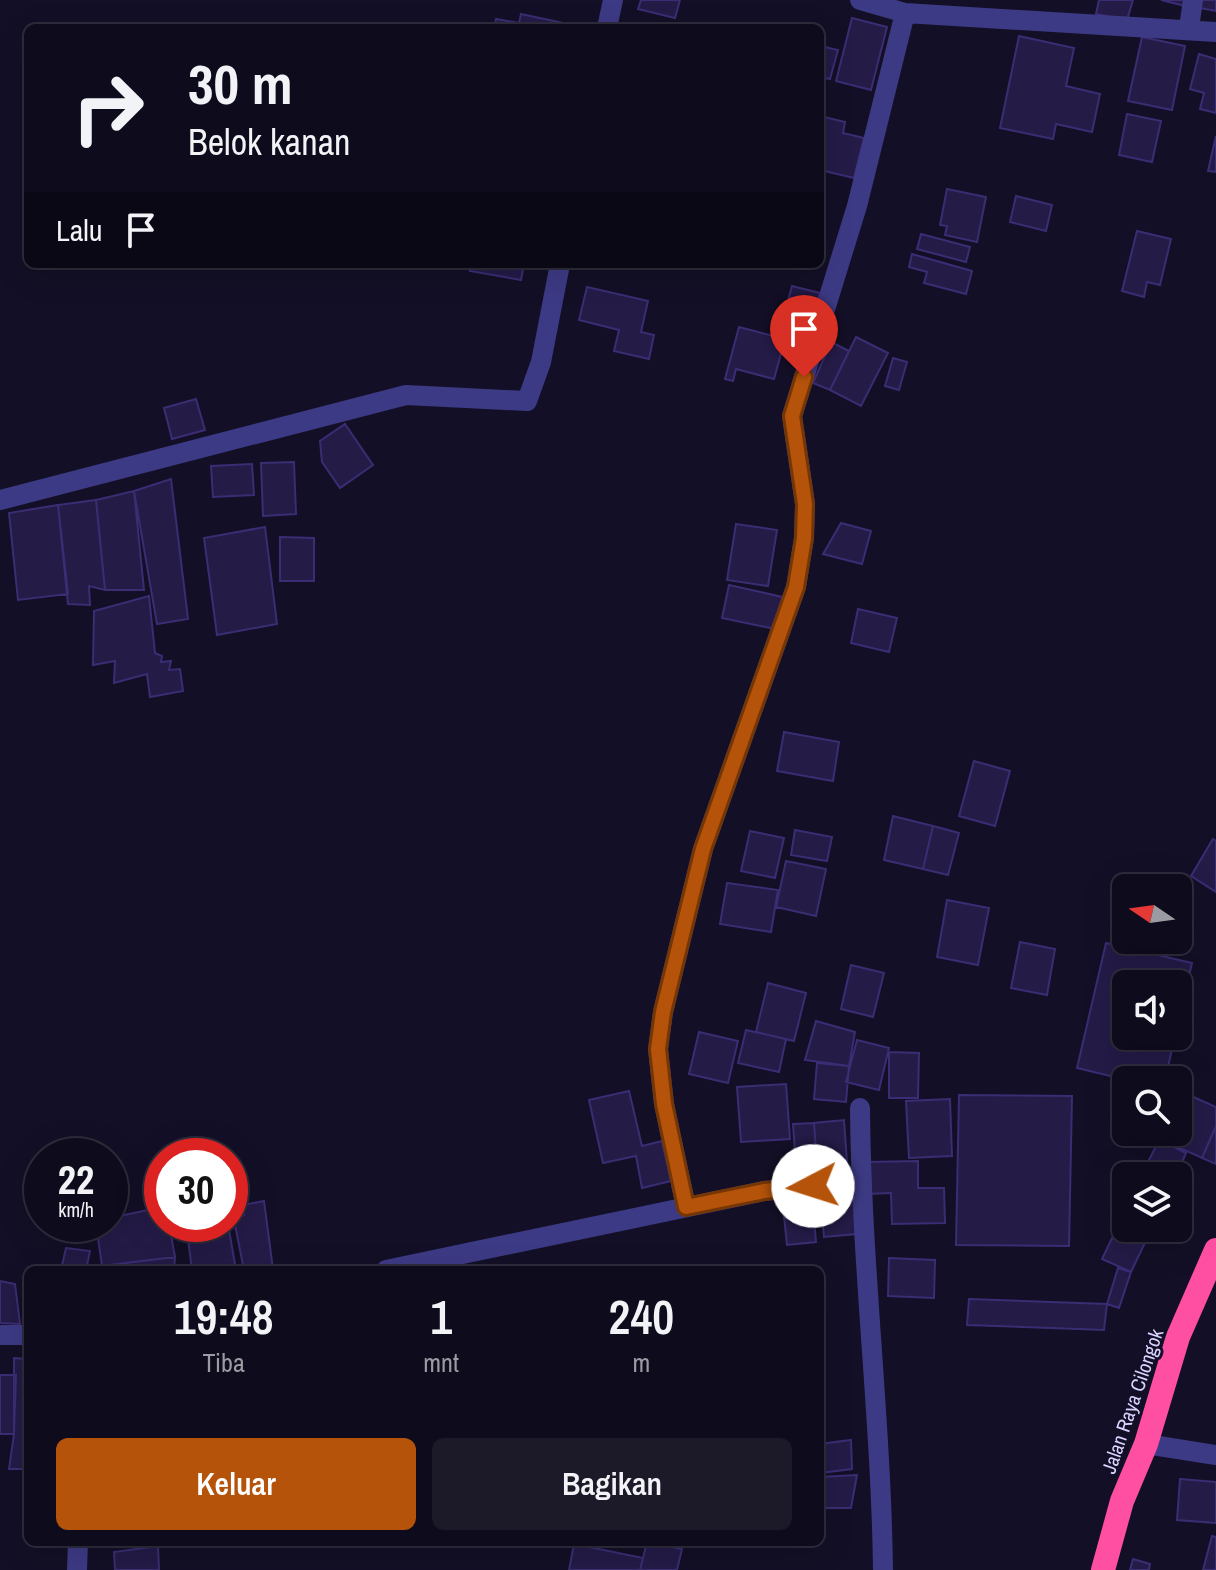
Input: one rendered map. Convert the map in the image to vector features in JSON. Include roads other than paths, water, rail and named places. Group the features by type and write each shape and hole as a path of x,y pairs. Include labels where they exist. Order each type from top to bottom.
{"highway":[{"name":"Jalan Raya Cilongok","path":"1103,1570 1122,1501 1146,1444 1178,1337 1216,1250"}],"street":[{"path":"608,24 613,0"},
{"path":"860,0 905,13 1216,32"},
{"path":"1189,28 1193,0"},
{"path":"686,1207 664,1104 658,1049 663,1012 703,849 796,587 804,538 805,504 792,416 857,206 905,13"},
{"path":"0,500 406,395 527,401 541,362 559,268"},
{"path":"860,1108 861,1182 882,1497 883,1570"},
{"path":"405,1266 764,1191 861,1182"},
{"path":"0,1335 24,1335"},
{"path":"1146,1444 1216,1455"},
{"path":"77,1570 78,1546"}]}
